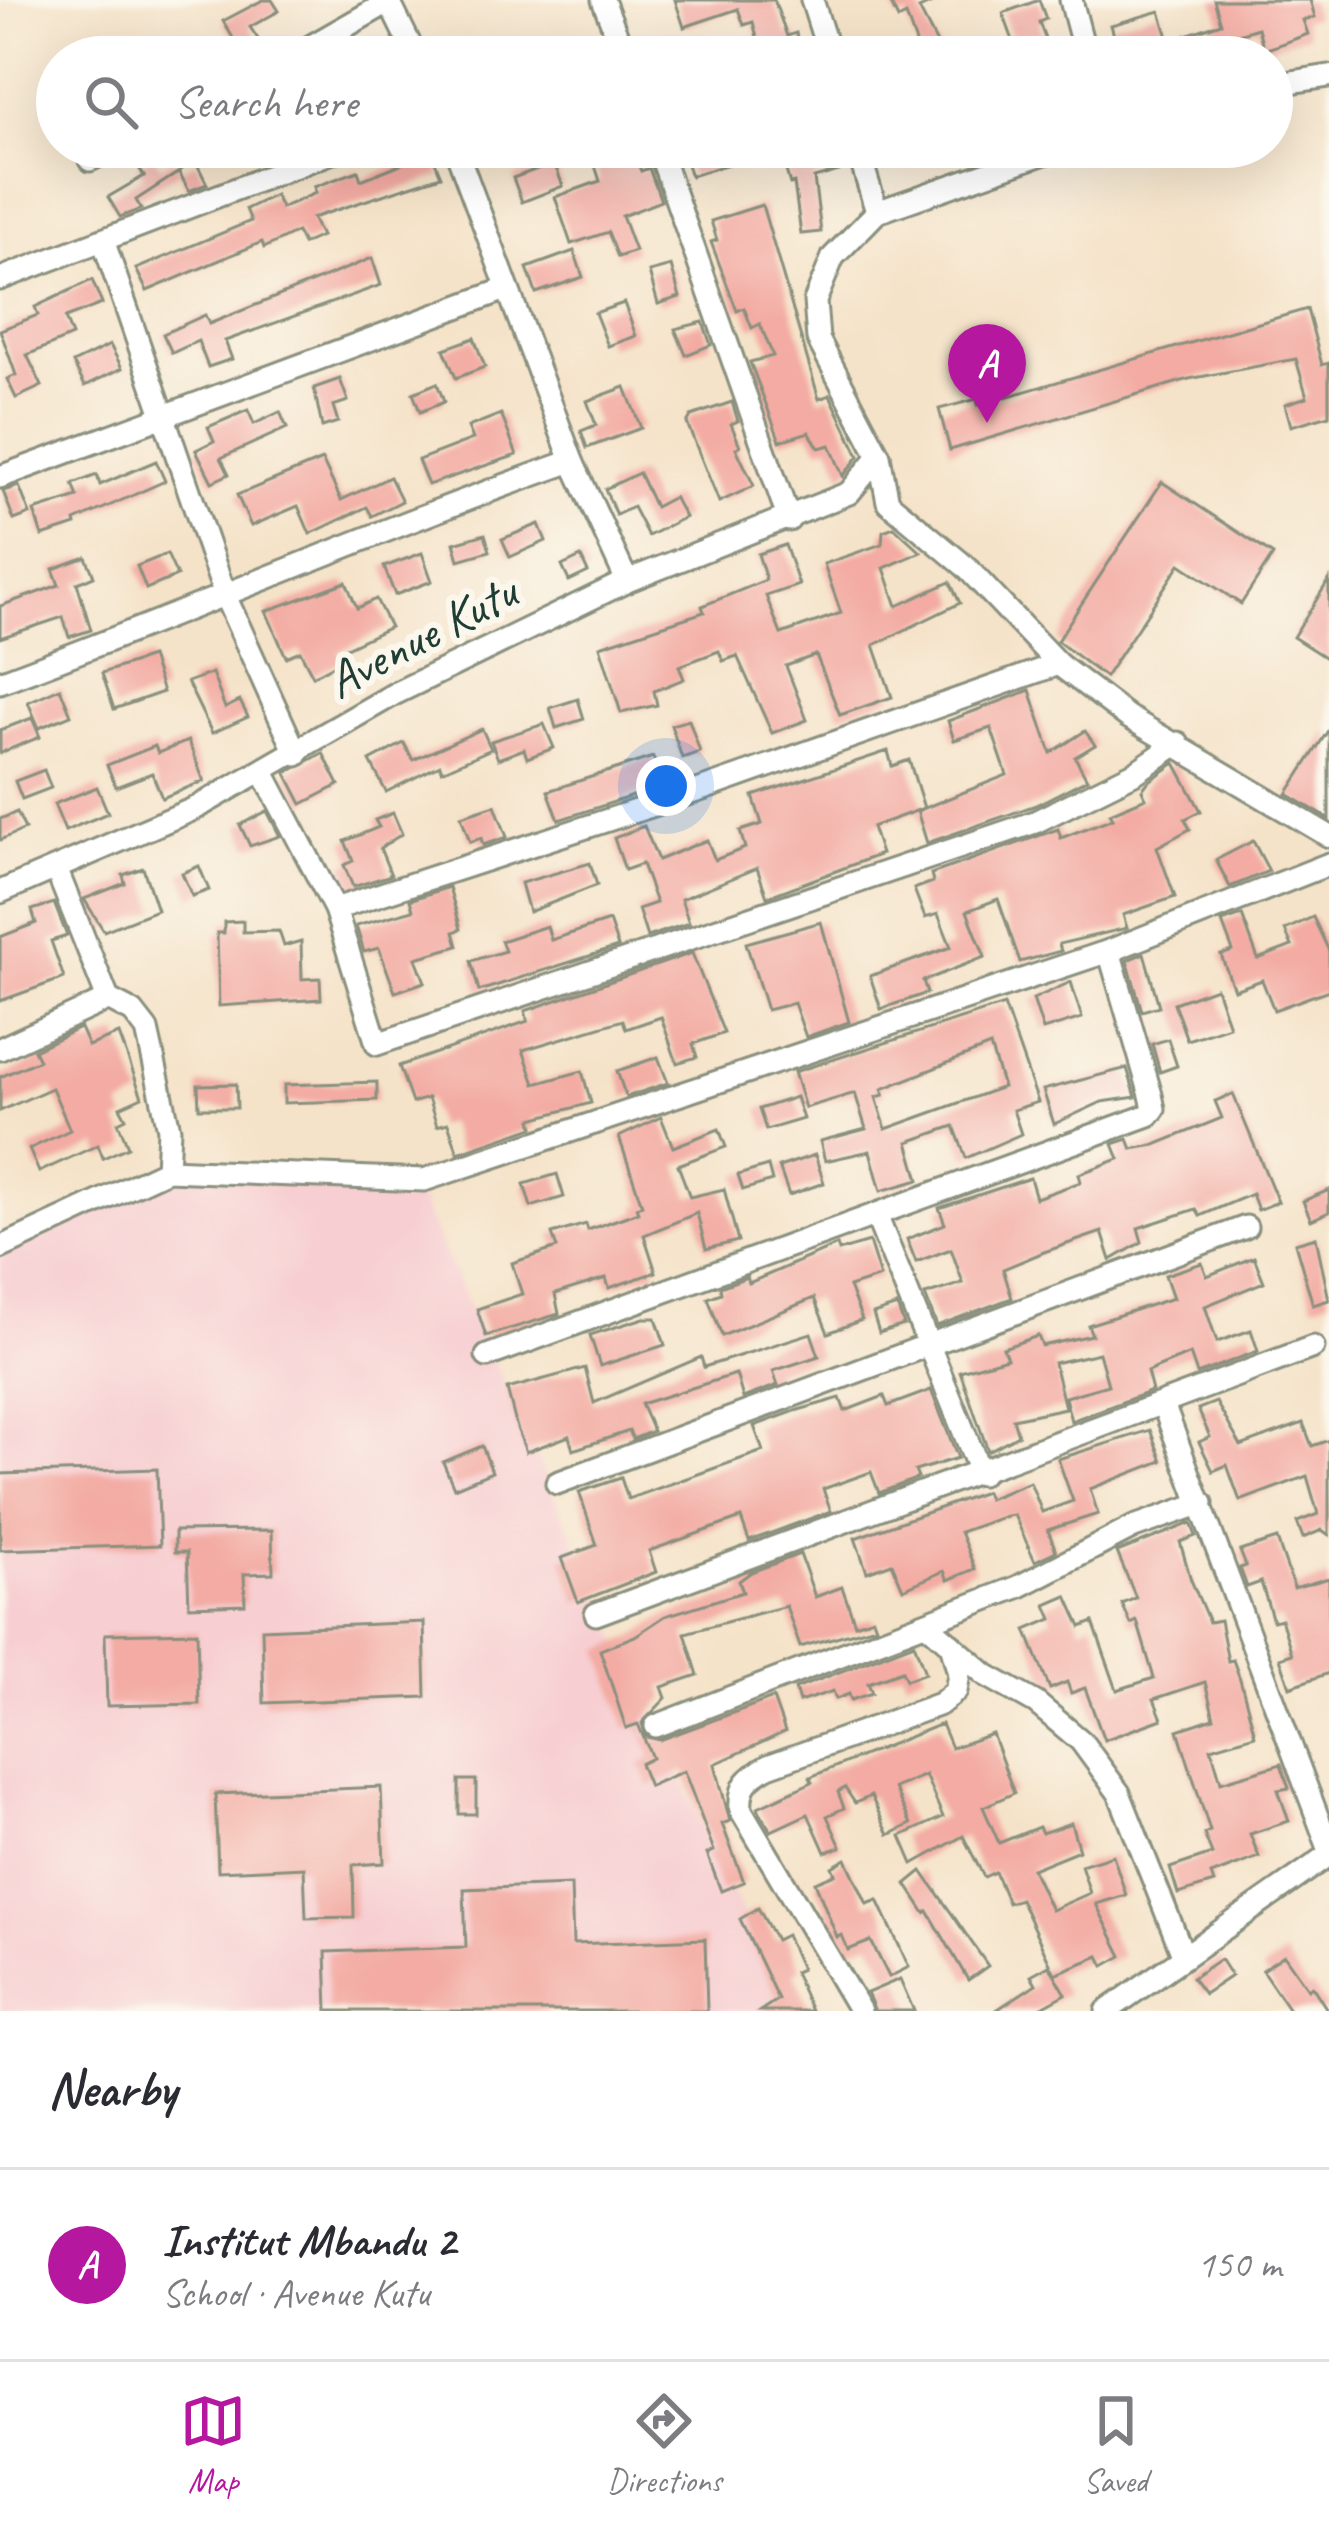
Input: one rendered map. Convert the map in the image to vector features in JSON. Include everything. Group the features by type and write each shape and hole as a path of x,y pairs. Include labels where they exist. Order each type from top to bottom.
{"street":[{"path":"603,0 617,36"},
{"path":"812,0 823,36"},
{"path":"1071,0 1080,36"},
{"path":"329,36 391,1 407,36"},
{"path":"1293,82 1329,76"},
{"path":"0,279 291,168"},
{"path":"463,168 572,461 627,581"},
{"path":"665,168 789,520"},
{"path":"863,168 877,212"},
{"path":"1002,168 877,212 833,256 815,301 818,339 879,457 888,502 966,567 1058,664 1128,717 1329,836"},
{"path":"103,240 226,598 297,755"},
{"path":"0,477 506,289"},
{"name":"Avenue Kutu","path":"0,892 57,871 263,772 396,693 627,581 849,493 879,457"},
{"path":"0,682 226,598 419,514 572,461"},
{"path":"335,909 703,789 1058,664"},
{"path":"263,772 335,909 377,1044 1035,822 1136,772 1178,743"},
{"path":"0,1248 167,1170 424,1180 1109,950 1329,863"},
{"path":"57,871 109,999 134,1012 147,1030 169,1129 167,1170"},
{"path":"487,1356 1149,1115 1154,1108 1151,1095 1109,950"},
{"path":"0,1049 109,999"},
{"path":"876,1215 981,1474"},
{"path":"557,1483 1246,1228"},
{"path":"596,1614 1313,1348"},
{"path":"1107,2011 1329,1851 1164,1407"},
{"path":"656,1726 1018,1587 1134,1527 1202,1503"},
{"path":"926,1623 1082,1741 1119,1793 1184,1957"},
{"path":"860,2011 741,1810 740,1794 747,1778 768,1766 940,1704 956,1691 959,1674 951,1645"}],"shaded area":[{"path":"174,1175 411,1178 786,2011 0,2011 0,1253"}],"building":[{"path":"263,0 272,0 279,11 250,27 256,36 232,36 223,21"},
{"path":"675,0 774,0 787,36 757,36 753,22 744,25 738,9 684,27"},
{"path":"889,0 939,0 919,9 933,36 914,36 906,15 898,19"},
{"path":"1039,0 1046,19 1039,22 1044,36 1011,36 1003,13"},
{"path":"1214,0 1310,0 1315,17 1303,20 1308,34 1293,39 1260,36 1258,28 1231,36 1186,35 1221,23"},
{"path":"1160,11 1168,36 1114,36 1111,25"},
{"path":"139,168 199,168 207,184 189,191 179,172 136,200 141,209 120,217 108,197 144,176"},
{"path":"391,168 438,168 441,176 312,218 321,236 303,244 297,232 264,248 262,242 147,291 136,269 251,221 246,209 275,195 281,208 316,193 314,187 358,171 361,180"},
{"path":"556,168 563,186 522,202 513,178"},
{"path":"596,168 649,168 661,201 622,216 635,251 618,257 608,232 571,244 555,197 600,181"},
{"path":"688,168 716,168 691,176"},
{"path":"785,168 838,168 814,178 821,232 801,234 794,183 790,184"},
{"path":"762,205 819,399 830,395 859,456 843,476 830,445 819,448 809,432 780,441 750,362 773,356 760,324 752,328 744,308 737,311 711,242 717,240 711,221"},
{"path":"574,251 583,277 536,293 527,268"},
{"path":"372,258 381,285 225,341 232,359 208,367 198,341 172,353 163,334 205,315 209,324"},
{"path":"671,266 680,297 658,304 649,272"},
{"path":"92,280 102,304 65,318 72,336 27,355 42,386 16,398 7,379 16,375 0,330 38,315 35,307"},
{"path":"624,303 636,336 608,346 595,313"},
{"path":"1307,309 1322,365 1329,363 1329,415 1291,426 1285,404 1307,397 1296,359 1189,379 950,450 939,409 977,399 978,405"},
{"path":"703,322 711,345 686,355 675,329"},
{"path":"474,338 485,367 456,378 444,349"},
{"path":"110,345 122,368 85,386 73,363"},
{"path":"340,379 348,401 333,406 338,422 322,427 314,388"},
{"path":"437,383 444,402 420,412 413,393"},
{"path":"625,387 641,428 587,448 581,431 596,425 587,401"},
{"path":"732,402 738,421 731,424 740,446 736,448 754,486 719,502 687,423 691,416"},
{"path":"248,410 254,424 280,412 287,428 221,458 229,474 212,482 196,450 214,441 208,427"},
{"path":"501,414 517,455 428,485 418,460 473,439 468,427"},
{"path":"322,460 341,500 390,477 402,501 372,516 367,507 310,534 298,506 251,526 237,495"},
{"path":"156,461 165,481 75,521 76,525 42,536 34,511 78,497 73,484 97,475 100,485"},
{"path":"639,473 655,507 674,497 685,517 648,536 633,507 616,515 605,489"},
{"path":"1162,482 1273,555 1241,604 1180,564 1105,677 1057,641"},
{"path":"19,486 30,514 14,520 3,491"},
{"path":"539,524 546,541 510,557 502,539"},
{"path":"894,527 921,552 884,568 897,606 950,582 960,603 874,645 892,697 840,715 816,655 786,666 807,720 772,733 737,656 723,661 719,651 679,666 684,679 654,691 657,705 621,713 600,646 704,612 702,606 766,580 758,554 785,545 799,585 766,596 781,634 841,613 824,564 882,544 883,531"},
{"path":"485,534 490,551 459,560 454,543"},
{"path":"422,553 432,581 395,595 384,567"},
{"path":"167,554 177,576 146,589 137,566"},
{"path":"86,557 94,576 77,583 91,630 69,637 63,617 0,638 0,606 59,585 53,569"},
{"path":"581,557 588,572 569,581 562,566"},
{"path":"1329,580 1329,660 1293,637"},
{"path":"346,582 357,608 376,599 390,627 338,652 343,660 313,676 300,651 286,657 266,611"},
{"path":"151,657 163,692 114,709 102,673"},
{"path":"212,673 225,708 240,701 248,717 212,733 187,682"},
{"path":"60,688 71,715 39,728 28,702"},
{"path":"1030,690 1051,753 1085,731 1095,745 1075,757 1087,779 1036,805 927,843 917,811 1007,775 991,728 954,740 948,721"},
{"path":"578,699 584,719 556,728 550,708"},
{"path":"32,718 40,737 0,753 0,730"},
{"path":"689,720 700,752 682,758 671,725"},
{"path":"544,724 554,748 527,758 524,749 498,759 491,741"},
{"path":"482,729 491,749 442,771 440,765 386,792 370,761 404,743 413,760"},
{"path":"1329,729 1329,819 1287,794"},
{"path":"188,741 204,781 162,798 152,773 116,787 107,765 155,746 158,753"},
{"path":"888,751 892,766 909,760 924,808 872,827 881,854 767,897 757,868 681,899 689,923 647,937 638,909 656,903 642,864 625,870 614,838 644,826 658,860 707,840 715,860 745,848 740,831 762,824 753,796"},
{"path":"323,753 339,785 302,804 286,773"},
{"path":"653,757 663,786 559,820 548,791"},
{"path":"1175,763 1201,811 1185,819 1190,829 1157,847 1175,897 1123,915 1127,928 1059,944 1061,951 1020,962 998,899 967,911 985,957 923,981 927,993 881,1009 870,976 951,947 938,914 925,918 914,889 933,882 931,874 1058,829 1061,838 1113,818 1110,813 1146,798 1142,790 1148,782"},
{"path":"44,770 51,788 22,799 15,781"},
{"path":"97,787 108,813 65,831 54,804"},
{"path":"495,805 507,837 483,845 481,838 470,842 461,816"},
{"path":"267,811 280,836 250,846 240,825"},
{"path":"17,812 25,829 0,840 0,819"},
{"path":"393,813 402,834 380,848 391,875 353,887 344,865 353,861 345,841 379,827 375,820"},
{"path":"1253,841 1269,871 1230,887 1216,860"},
{"path":"590,863 597,885 529,912 521,883"},
{"path":"199,866 209,890 192,896 182,873"},
{"path":"143,868 157,910 104,931 84,899 125,883 123,875"},
{"path":"449,887 461,929 454,932 458,946 416,958 425,982 395,992 379,948 364,952 356,926 413,910 410,900"},
{"path":"54,903 67,936 51,941 64,978 0,1001 0,937 36,923 32,910"},
{"path":"1242,915 1258,959 1292,946 1285,930 1313,917 1329,951 1329,990 1274,1010 1262,980 1234,990 1221,955 1233,951 1222,922"},
{"path":"243,921 243,932 279,931 284,946 301,941 302,979 320,978 321,999 219,1006 217,933 224,933 224,922"},
{"path":"609,921 618,947 479,991 471,961 505,951 501,941 547,926 551,940"},
{"path":"821,922 849,1022 806,1037 794,1003 767,1010 746,943"},
{"path":"692,953 724,1033 693,1044 697,1057 677,1063 661,1017 626,1029 623,1020 523,1050 535,1084 582,1071 591,1103 532,1119 534,1127 458,1153 448,1123 437,1126 428,1098 412,1103 399,1066 528,1021 525,1011"},
{"path":"1144,953 1159,1006 1142,1011 1127,960"},
{"path":"1071,982 1082,1018 1043,1030 1033,999"},
{"path":"1216,988 1229,1026 1187,1040 1174,1003"},
{"path":"1004,1005 1038,1102 1013,1110 1021,1134 966,1158 954,1126 908,1142 919,1180 881,1191 870,1151 825,1161 820,1141 866,1129 855,1093 805,1108 794,1072","holes":["990,1046 1003,1087 886,1129 876,1097 884,1095 882,1089"]},
{"path":"80,1028 88,1046 119,1034 142,1097 120,1107 126,1118 118,1122 128,1147 103,1158 98,1145 39,1172 29,1149 70,1130 52,1088 0,1111 0,1077 39,1060 34,1050"},
{"path":"1168,1039 1177,1066 1160,1072 1152,1044"},
{"path":"658,1057 668,1083 626,1097 617,1071"},
{"path":"1127,1068 1136,1097 1102,1102 1054,1124 1043,1090"},
{"path":"377,1082 377,1100 284,1103 284,1085"},
{"path":"236,1084 237,1108 199,1108 198,1085"},
{"path":"1233,1094 1278,1202 1258,1210 1252,1194 1200,1216 1196,1209 1138,1228 1142,1242 1111,1260 1102,1232 1044,1252 1003,1269 1012,1298 937,1326 925,1295 963,1283 951,1249 916,1262 907,1239 945,1224 939,1208 1030,1178 1036,1198 1081,1182 1079,1174 1119,1159 1113,1144 1128,1139 1132,1149 1155,1145 1222,1118 1215,1101"},
{"path":"796,1097 803,1119 766,1130 759,1109"},
{"path":"661,1117 673,1147 719,1129 726,1147 678,1165 690,1197 724,1189 738,1241 706,1249 697,1213 644,1235 656,1272 609,1288 606,1278 555,1294 559,1314 486,1336 477,1309 522,1294 512,1263 557,1248 552,1234 586,1224 588,1230 638,1212 636,1207 642,1205 619,1137"},
{"path":"815,1155 824,1183 789,1195 779,1167"},
{"path":"768,1166 772,1181 743,1190 738,1175"},
{"path":"557,1174 564,1197 531,1207 524,1184"},
{"path":"1329,1190 1329,1212 1311,1220 1303,1201"},
{"path":"1316,1237 1329,1300 1313,1305 1295,1243"},
{"path":"869,1242 880,1277 849,1287 862,1320 828,1333 814,1298 722,1336 708,1298 721,1293 720,1287 747,1277 749,1283 837,1245 839,1251"},
{"path":"1254,1257 1264,1282 1205,1306 1217,1342 1251,1330 1258,1351 1197,1374 1190,1354 1147,1372 1152,1391 1071,1421 1065,1397 1108,1385 1099,1353 1054,1363 1065,1408 1013,1419 1018,1435 988,1451 960,1371 1007,1358 1003,1348 1038,1336 1042,1346 1092,1335 1088,1325 1173,1298 1165,1275 1202,1263 1207,1276"},
{"path":"897,1306 904,1325 879,1333 873,1314"},
{"path":"656,1318 665,1345 600,1366 590,1335"},
{"path":"811,1333 819,1356 773,1371 778,1385 743,1398 736,1374 641,1404 653,1431 633,1439 629,1431 573,1450 569,1436 526,1452 507,1389 585,1368 594,1403 701,1357 704,1367"},
{"path":"931,1390 958,1458 915,1471 918,1478 879,1493 871,1472 823,1489 831,1511 749,1541 741,1518 649,1551 656,1572 578,1602 562,1558 597,1545 579,1492 621,1478 628,1499 763,1451 754,1426 795,1411 840,1398 845,1411 884,1396 888,1406"},
{"path":"1216,1402 1241,1446 1303,1423 1312,1446 1329,1440 1329,1535 1322,1530 1303,1538 1297,1522 1318,1514 1307,1476 1240,1501 1227,1465 1213,1471 1199,1442 1210,1437 1198,1409"},
{"path":"1150,1430 1162,1461 1090,1489 1098,1514 1048,1530 1056,1551 1035,1561 1014,1515 960,1532 975,1569 948,1580 944,1571 903,1589 892,1563 867,1572 855,1538 985,1492 988,1499 1030,1482 1042,1512 1073,1501 1058,1459"},
{"path":"482,1446 492,1472 454,1488 443,1462"},
{"path":"157,1469 160,1545 0,1550 0,1474"},
{"path":"1191,1523 1196,1536 1180,1542 1191,1580 1209,1622 1220,1620 1228,1661 1233,1660 1240,1679 1255,1735 1211,1748 1221,1782 1281,1764 1289,1788 1278,1790 1289,1821 1250,1834 1259,1857 1211,1875 1214,1883 1178,1894 1170,1868 1212,1854 1204,1834 1210,1831 1178,1730 1214,1718 1205,1682 1154,1699 1162,1719 1104,1740 1085,1688 1071,1693 1067,1682 1050,1689 1026,1630 1052,1619 1046,1605 1067,1596 1081,1627 1093,1622 1117,1690 1154,1678 1137,1621 1131,1624 1122,1604 1136,1598 1117,1552"},
{"path":"272,1530 273,1573 244,1574 245,1604 189,1606 187,1552 175,1552 175,1531"},
{"path":"1277,1539 1294,1588 1329,1578 1329,1673 1290,1687 1280,1658 1292,1654 1281,1619 1273,1621 1261,1582 1247,1587 1240,1568 1246,1566 1240,1551"},
{"path":"800,1554 815,1597 842,1587 855,1624 873,1618 876,1626 800,1647 786,1606 685,1633 698,1675 662,1687 666,1698 642,1723 646,1737 660,1740 773,1698 785,1732 715,1764 730,1821 722,1824 744,1882 721,1891 707,1854 714,1851 684,1771 649,1786 640,1764 652,1758 638,1724 626,1728 600,1650 635,1636 665,1616 743,1592 739,1581 751,1572"},
{"path":"424,1622 426,1697 264,1703 262,1629"},
{"path":"197,1632 199,1704 107,1706 105,1634"},
{"path":"914,1643 925,1673 906,1680 902,1671 868,1683 872,1693 851,1700 849,1694 836,1699 833,1691 799,1702 795,1689"},
{"path":"941,1724 951,1748 992,1734 1014,1793 983,1807 999,1843 1039,1827 1042,1833 1071,1823 1079,1850 1032,1869 1051,1910 1090,1893 1081,1865 1113,1855 1126,1895 1096,1904 1122,1956 1104,1966 1099,1956 1055,1974 1020,1899 1008,1903 995,1872 984,1877 963,1836 913,1864 901,1836 943,1817 925,1775 894,1788 911,1824 889,1835 871,1796 855,1803 845,1788 838,1792 844,1808 827,1816 841,1847 825,1852 808,1814 771,1831 760,1813 758,1807 812,1782 810,1777"},
{"path":"459,1780 476,1780 476,1814 459,1814"},
{"path":"381,1787 384,1863 353,1865 354,1917 306,1918 304,1867 218,1871 215,1794"},
{"path":"846,1859 867,1904 878,1900 909,1967 889,1977 871,1941 848,1950 842,1935 837,1937 815,1882 835,1874 832,1867"},
{"path":"922,1871 988,1966 968,1980 928,1911 906,1884"},
{"path":"571,1885 573,1944 705,1939 707,2011 328,2011 326,1952 466,1947 464,1889"},
{"path":"758,1908 776,1940 786,1935 801,1969 794,1972 811,2011 760,2011 778,1999 740,1919"},
{"path":"1284,1955 1328,2011 1290,2011 1262,1970"},
{"path":"1220,1959 1231,1976 1204,1994 1192,1978"},
{"path":"1049,1965 1066,1994 1035,2011 995,2011 1036,1984 1031,1975"},
{"path":"900,1979 914,2011 875,2011 867,1993"}],"place":[{"name":"Institut Mbandu 2","path":"987,423"}]}
